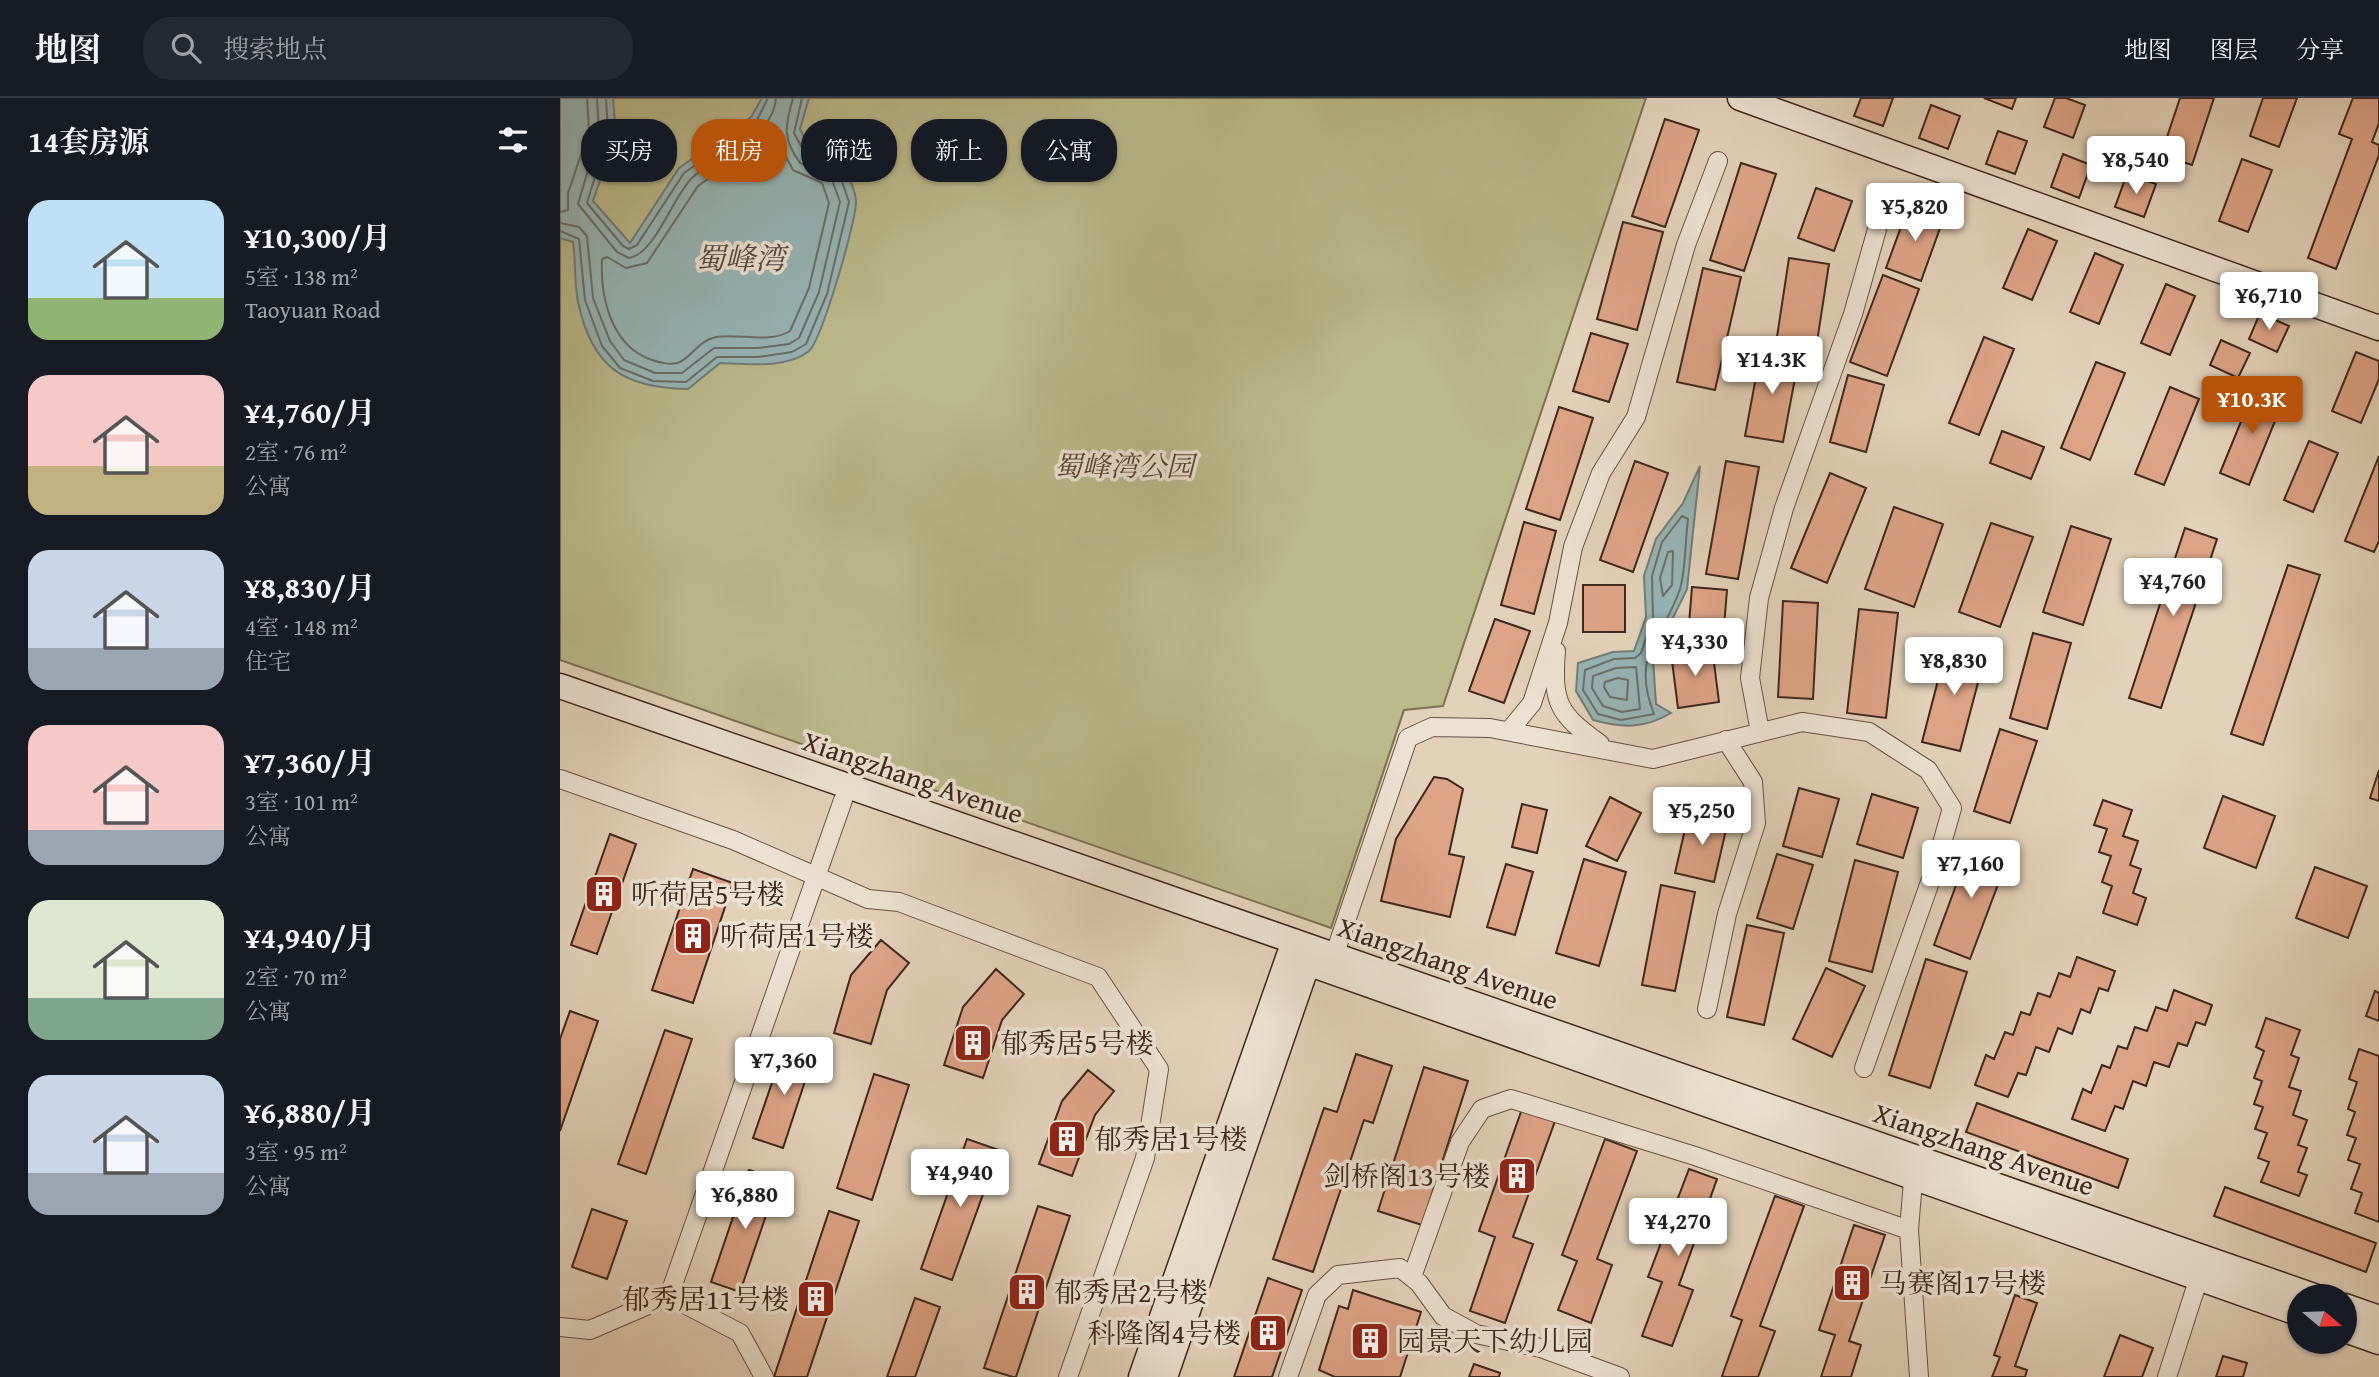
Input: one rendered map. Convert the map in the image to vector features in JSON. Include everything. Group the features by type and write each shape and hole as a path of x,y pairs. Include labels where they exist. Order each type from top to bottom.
{"street":[{"path":"1740,98 2379,328"},
{"path":"1606,748 1566,719 1553,685 1559,623 1573,547 1601,473 1636,416 1686,245 1718,161"},
{"path":"1759,732 1751,678 1759,598 1784,508 1853,314 1886,194"},
{"path":"1509,731 1532,703 1559,623"},
{"name":"Xiangzhang Avenue","path":"560,686 1311,956 1914,1168 2202,1268 2287,1289"},
{"name":"Xiangzhang Avenue","path":"560,700 844,800 1311,956"},
{"path":"1141,1377 1311,956 1408,738 1432,727 1509,731 1653,759 1801,722 1869,732 1928,770 1952,808 1936,868 1864,1068"},
{"path":"1707,1009 1727,914 1756,823 1753,782 1726,740"},
{"path":"560,779 733,840 868,899 899,902 1098,977 1159,1069 1145,1158 1068,1377"},
{"path":"560,1327 590,1330 669,1296 844,800"},
{"path":"1165,1377 1311,956"},
{"path":"1412,1277 1460,1142 1482,1109 1511,1099 1695,1157 1909,1230"},
{"path":"1914,1168 1909,1230 1919,1377"},
{"path":"1288,1377 1317,1294 1338,1275 1400,1268 1412,1277 1443,1316 1476,1334 1541,1348 1620,1377"},
{"path":"2167,1377 2202,1268"},
{"name":"Xiangzhang Avenue","path":"2202,1268 2287,1308"},
{"path":"669,1296 740,1333 764,1377"},
{"path":"2357,1311 2379,1318"},
{"path":"2357,1334 2379,1342"}],"green space":[{"name":"蜀峰湾公园","path":"560,98 1646,98 1443,706 1404,710 1331,928 560,660"}],"water":[{"name":"蜀峰湾","path":"560,98 613,98 615,119 581,119 581,182 600,182 593,201 630,243 670,182 677,182 679,168 691,160 691,182 787,182 787,119 748,119 762,98 809,98 800,129 801,182 851,182 856,197 855,214 837,280 822,325 809,351 800,357 778,363 720,363 688,389 665,388 629,378 614,370 602,358 584,325 578,302 573,242 560,238"},
{"path":"1700,466 1687,589 1653,659 1656,704 1671,713 1652,722 1633,726 1593,720 1576,691 1578,663 1613,652 1634,651 1646,617 1644,576 1656,539 1683,503"}],"building":[{"path":"1861,98 1893,98 1883,126 1854,116"},
{"path":"1984,98 2016,98 2012,109"},
{"path":"2055,98 2066,98 2085,105 2073,138 2044,127"},
{"path":"2180,98 2214,98 2192,165 2161,155"},
{"path":"2263,98 2297,98 2279,147 2250,136"},
{"path":"2353,98 2379,98 2379,123 2372,142 2379,145 2379,155 2336,269 2308,258 2352,139 2339,134"},
{"path":"1931,105 1960,116 1948,149 1919,138"},
{"path":"1665,119 1699,130 1665,227 1632,216"},
{"path":"1998,131 2027,141 2015,174 1986,164"},
{"path":"2063,154 2091,165 2079,198 2051,187"},
{"path":"2242,159 2272,170 2248,232 2219,221"},
{"path":"1741,163 1776,174 1744,271 1710,260"},
{"path":"2127,174 2156,184 2144,217 2115,207"},
{"path":"1816,188 1852,201 1834,251 1798,238"},
{"path":"1909,205 1944,217 1921,281 1886,268"},
{"path":"1623,222 1663,232 1637,330 1597,319"},
{"path":"2028,229 2057,241 2032,300 2003,288"},
{"path":"2095,253 2123,265 2099,324 2070,312"},
{"path":"1789,258 1829,264 1815,355 1775,350"},
{"path":"1703,268 1741,277 1715,390 1677,382"},
{"path":"1883,275 1919,289 1887,376 1850,362"},
{"path":"2166,284 2195,296 2170,355 2141,343"},
{"path":"2260,313 2289,326 2277,352 2249,339"},
{"path":"1591,333 1628,344 1609,402 1573,391"},
{"path":"1984,337 2014,349 1979,435 1949,423"},
{"path":"2221,340 2250,353 2238,378 2210,365"},
{"path":"1761,350 1799,357 1783,442 1745,436"},
{"path":"2356,352 2379,361 2379,379 2361,423 2332,411"},
{"path":"2096,362 2125,373 2090,460 2061,448"},
{"path":"1848,375 1884,385 1866,452 1830,442"},
{"path":"2170,387 2199,399 2164,485 2135,474"},
{"path":"2255,387 2284,399 2249,485 2220,473"},
{"path":"1559,407 1593,418 1560,520 1526,509"},
{"path":"2002,431 2044,447 2031,479 1990,463"},
{"path":"2309,441 2338,453 2313,512 2284,500"},
{"path":"2379,456 2379,541 2374,552 2345,541"},
{"path":"1635,461 1668,473 1633,572 1600,560"},
{"path":"1726,461 1759,467 1738,579 1706,574"},
{"path":"1830,473 1866,488 1827,583 1791,568"},
{"path":"1894,507 1943,524 1914,607 1865,589"},
{"path":"1524,522 1556,531 1534,614 1501,605"},
{"path":"1991,523 2033,537 2000,627 1959,612"},
{"path":"2071,526 2111,539 2083,625 2043,612"},
{"path":"2185,528 2217,539 2161,708 2129,698"},
{"path":"2288,565 2320,575 2263,745 2231,734"},
{"path":"1583,585 1625,585 1625,632 1583,632"},
{"path":"1692,587 1727,590 1723,639 1688,636"},
{"path":"1783,601 1818,603 1813,699 1778,697"},
{"path":"1859,609 1898,613 1886,718 1847,713"},
{"path":"1495,619 1530,631 1504,703 1469,691"},
{"path":"2033,633 2071,643 2047,729 2010,718"},
{"path":"1948,642 1986,652 1960,751 1922,742"},
{"path":"1712,647 1719,702 1678,708 1671,653"},
{"path":"2000,729 2037,741 2010,823 1974,811"},
{"path":"2379,770 2379,801 2370,798"},
{"path":"1434,777 1447,779 1463,789 1449,854 1464,857 1450,917 1381,901 1396,839"},
{"path":"1799,788 1839,799 1822,857 1783,846"},
{"path":"1872,794 1918,808 1903,858 1857,844"},
{"path":"2223,796 2275,816 2256,868 2204,848"},
{"path":"1610,797 1641,813 1617,861 1586,846"},
{"path":"2103,800 2132,810 2123,836 2138,841 2130,865 2141,869 2133,893 2146,898 2137,925 2103,913 2112,886 2102,882 2111,856 2099,852 2107,829 2094,825"},
{"path":"1522,804 1547,810 1537,853 1512,847"},
{"path":"1689,812 1728,821 1714,882 1675,873"},
{"name":"听荷居5号楼","path":"610,834 636,844 597,954 571,945"},
{"path":"1972,842 2009,855 1970,959 1934,945"},
{"path":"1777,854 1813,865 1793,929 1757,918"},
{"path":"1584,859 1626,872 1599,966 1556,953"},
{"path":"1855,860 1898,872 1872,972 1829,961"},
{"path":"1506,864 1533,872 1515,935 1487,927"},
{"path":"2315,867 2367,886 2348,938 2296,918"},
{"name":"听荷居1号楼","path":"693,869 733,883 693,1003 652,990"},
{"path":"1661,885 1695,892 1675,991 1642,985"},
{"path":"1747,925 1784,933 1764,1025 1727,1017"},
{"path":"881,940 909,963 887,990 871,1044 834,1033 851,975"},
{"path":"2077,957 2115,971 2108,991 2099,988 2090,1013 2081,1009 2072,1034 2058,1028 2049,1052 2036,1047 2026,1075 2018,1073 2008,1097 1975,1085 1986,1055 1994,1059 2005,1032 2013,1035 2021,1012 2030,1015 2038,993 2050,997 2059,973 2070,977"},
{"path":"1926,959 1967,972 1930,1088 1889,1075"},
{"path":"1826,968 1865,986 1832,1057 1793,1039"},
{"name":"郁秀居5号楼","path":"996,969 1024,994 1002,1020 983,1078 944,1065 963,1007"},
{"path":"2174,990 2212,1005 2205,1025 2196,1022 2187,1046 2178,1043 2169,1067 2154,1062 2146,1086 2133,1081 2123,1109 2115,1106 2105,1131 2072,1119 2083,1089 2091,1093 2102,1065 2110,1068 2118,1046 2127,1049 2135,1027 2147,1031 2156,1007 2167,1011"},
{"path":"2375,991 2379,993 2379,1021 2366,1016"},
{"path":"570,1011 598,1021 560,1131 560,1039"},
{"path":"2266,1018 2300,1030 2291,1055 2299,1058 2289,1087 2301,1091 2293,1115 2307,1120 2298,1145 2307,1148 2298,1172 2307,1175 2299,1196 2261,1182 2269,1162 2258,1158 2267,1133 2255,1129 2263,1107 2254,1104 2262,1081 2254,1078 2264,1051 2256,1047"},
{"path":"665,1030 692,1039 646,1174 618,1164"},
{"path":"785,1045 814,1054 783,1148 753,1138"},
{"path":"2359,1049 2379,1056 2379,1222 2355,1213 2362,1193 2351,1189 2360,1164 2348,1160 2356,1138 2347,1135 2355,1112 2348,1109 2357,1082 2349,1079"},
{"path":"1356,1054 1392,1066 1373,1123 1364,1120 1313,1272 1273,1259 1324,1108 1337,1112"},
{"path":"1424,1067 1468,1081 1422,1225 1378,1211"},
{"name":"郁秀居1号楼","path":"1088,1070 1114,1091 1095,1115 1072,1176 1039,1164 1062,1101"},
{"path":"874,1074 909,1085 872,1200 837,1188"},
{"path":"1977,1103 2128,1159 2118,1188 1966,1132"},
{"name":"剑桥阁13号楼","path":"1522,1109 1555,1121 1513,1237 1533,1244 1505,1323 1470,1311 1495,1237 1479,1231"},
{"path":"967,1139 999,1150 952,1280 921,1269"},
{"path":"1605,1139 1637,1151 1597,1259 1612,1265 1591,1323 1558,1310 1577,1261 1562,1255"},
{"path":"1689,1169 1717,1179 1679,1285 1693,1290 1672,1346 1642,1336 1662,1282 1648,1277"},
{"path":"749,1170 778,1180 740,1292 711,1282"},
{"path":"2225,1187 2376,1243 2366,1272 2214,1216"},
{"path":"1775,1196 1804,1206 1760,1326 1775,1331 1758,1377 1725,1377 1722,1376 1742,1320 1731,1316"},
{"name":"郁秀居2号楼","path":"1038,1206 1070,1216 1016,1377 1013,1377 984,1368"},
{"path":"592,1209 627,1221 607,1279 572,1267"},
{"name":"郁秀居11号楼","path":"829,1211 859,1221 807,1377 774,1377"},
{"name":"马赛阁17号楼","path":"1854,1225 1885,1235 1849,1341 1861,1345 1851,1377 1821,1377 1835,1335 1819,1330"},
{"name":"科隆阁4号楼","path":"1268,1278 1302,1290 1272,1377 1234,1377"},
{"name":"园景天下幼儿园","path":"1353,1290 1421,1312 1400,1377 1335,1377 1319,1370 1339,1306 1348,1309"},
{"path":"2015,1295 2037,1303 2015,1366 2027,1370 2025,1377 1992,1377 2000,1357 1994,1355"},
{"path":"915,1298 940,1307 915,1377 887,1377"},
{"path":"2120,1335 2153,1348 2142,1377 2104,1377"},
{"path":"2223,1356 2247,1363 2243,1377 2216,1377"},
{"path":"1474,1364 1500,1373 1499,1377 1469,1377"}],"place":[{"name":"听荷居5号楼","path":"604,894"},
{"name":"听荷居1号楼","path":"693,936"},
{"name":"郁秀居5号楼","path":"973,1043"},
{"name":"郁秀居1号楼","path":"1067,1139"},
{"name":"剑桥阁13号楼","path":"1517,1176"},
{"name":"马赛阁17号楼","path":"1852,1283"},
{"name":"郁秀居2号楼","path":"1027,1292"},
{"name":"郁秀居11号楼","path":"816,1299"},
{"name":"科隆阁4号楼","path":"1268,1333"},
{"name":"园景天下幼儿园","path":"1370,1341"}]}
